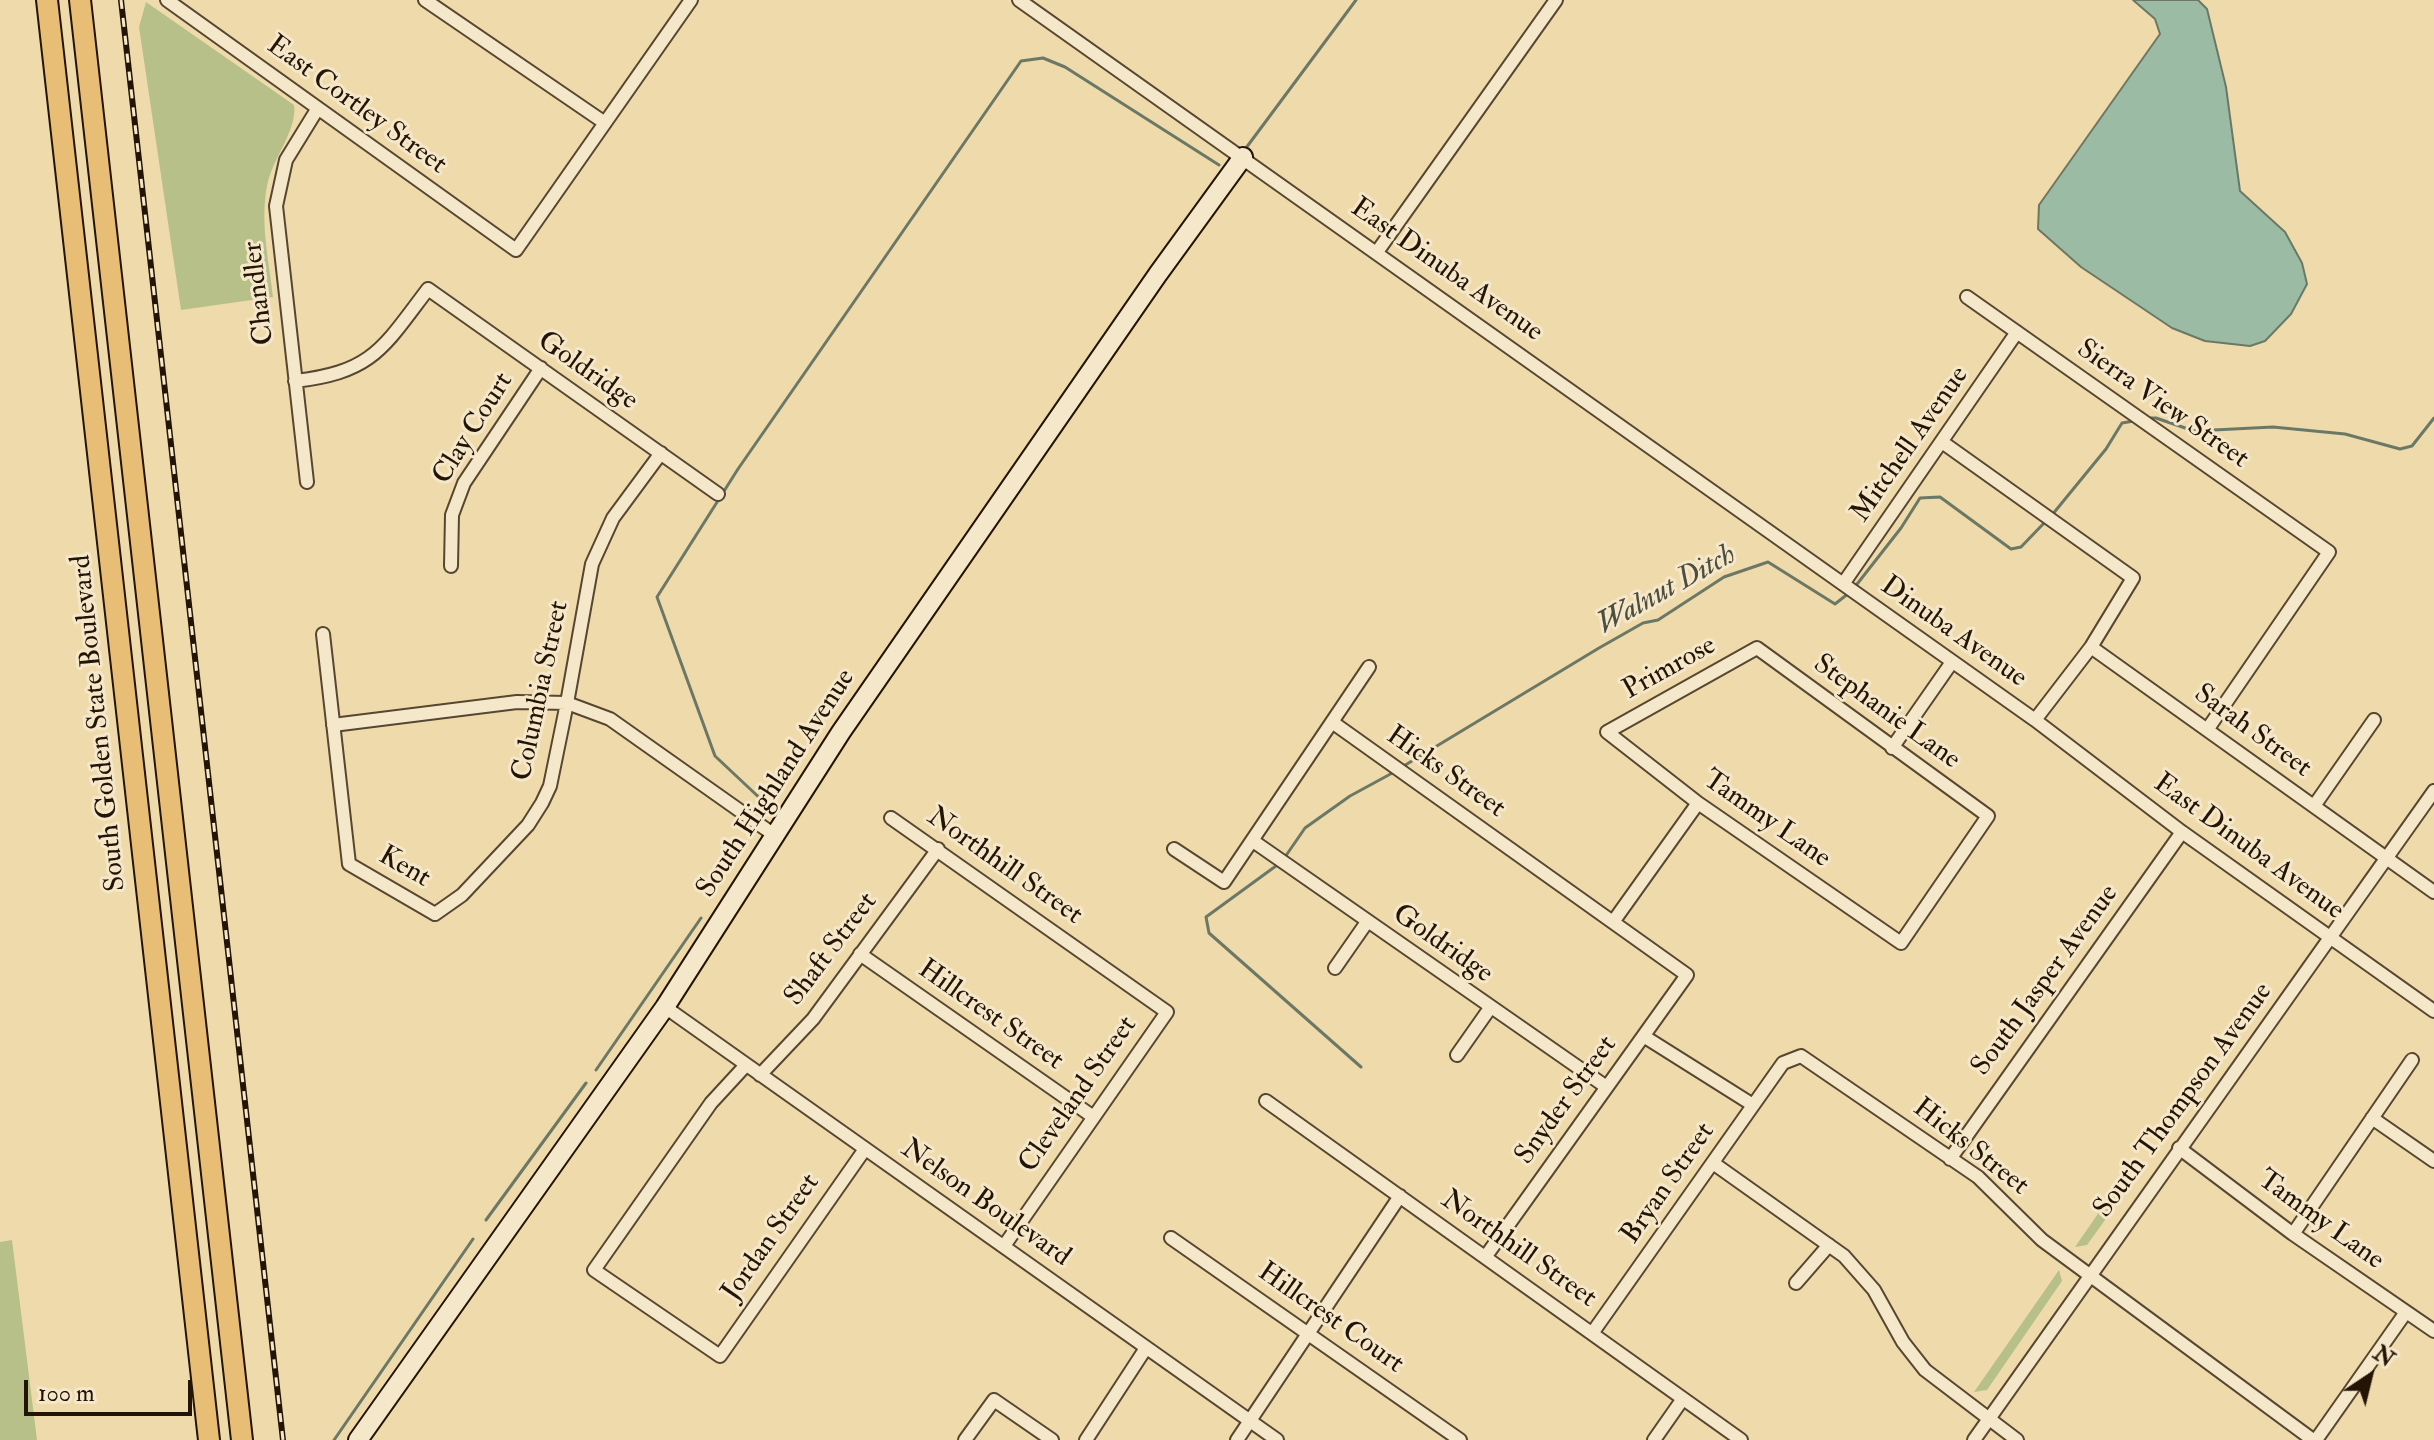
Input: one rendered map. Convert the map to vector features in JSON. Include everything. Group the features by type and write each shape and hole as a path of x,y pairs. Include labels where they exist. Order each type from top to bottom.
{"main road":[{"name":"South Golden State Boulevard","path":"47,0 209,1440"},
{"path":"80,0 242,1440"}],"street":[{"name":"East Cortley Street","path":"167,0 516,250 605,123"},
{"path":"425,0 605,123 691,0"},
{"name":"East Dinuba Avenue","path":"1019,0 1843,584"},
{"path":"1377,252 1556,0"},
{"name":"Chandler","path":"307,482 276,206 286,160 318,108"},
{"name":"South Highland Avenue","path":"358,1440 665,1007 777,837 849,720 1158,274 1243,157"},
{"name":"Goldridge","path":"295,381 334,376 375,355 428,289 718,494"},
{"name":"Sierra View Street","path":"1967,297 2329,552 2207,730"},
{"name":"Mitchell Avenue","path":"1843,584 2017,332"},
{"name":"Clay Court","path":"451,566 452,515 464,483 541,368"},
{"path":"1942,442 2133,578 2091,647 2035,720"},
{"name":"Columbia Street","path":"435,914 462,895 528,825 542,803 550,786 597,551 613,518 661,453"},
{"name":"Dinuba Avenue","path":"1843,584 2035,720"},
{"path":"323,634 333,725 517,702 567,703 610,719 777,837"},
{"name":"Sarah Street","path":"2091,647 2434,892"},
{"name":"Primrose","path":"1607,732 1757,648"},
{"name":"Stephanie Lane","path":"1757,648 1988,816 1901,943"},
{"path":"1892,748 1952,662"},
{"path":"1174,849 1224,882 1369,667"},
{"name":"East Dinuba Avenue","path":"2035,720 2182,832 2434,1011"},
{"path":"2314,806 2374,720"},
{"name":"Hicks Street","path":"1332,722 1687,975"},
{"name":"Kent","path":"333,725 349,864 435,914"},
{"name":"Tammy Lane","path":"1607,732 1698,803 1901,943"},
{"name":"South Thompson Avenue","path":"1974,1440 2434,791"},
{"path":"1613,922 1698,803"},
{"name":"Northhill Street","path":"891,818 1167,1012"},
{"name":"South Jasper Avenue","path":"1950,1159 2182,832"},
{"name":"Goldridge","path":"1253,841 1605,1086"},
{"name":"Shaft Street","path":"760,1075 813,1019 938,849"},
{"path":"1335,968 1367,922"},
{"name":"Hillcrest Street","path":"860,954 1092,1116"},
{"name":"Snyder Street","path":"1486,1256 1687,975"},
{"name":"Nelson Boulevard","path":"665,1007 1277,1440"},
{"path":"1457,1055 1490,1008"},
{"name":"Cleveland Street","path":"1004,1246 1167,1012"},
{"path":"1645,1037 1753,1105"},
{"name":"Hicks Street","path":"1783,1063 1792,1057 1806,1058 1950,1159 1996,1192 2042,1240 2315,1440"},
{"path":"2293,1234 2412,1060"},
{"name":"Bryan Street","path":"1593,1332 1783,1063"},
{"name":"Jordan Street","path":"746,1065 711,1103 594,1270 720,1356 865,1149"},
{"name":"Northhill Street","path":"1266,1101 1741,1440"},
{"path":"2372,1118 2434,1161"},
{"name":"Tammy Lane","path":"2179,1148 2293,1234 2434,1331"},
{"path":"1713,1163 1829,1245 1863,1276 1925,1370 2017,1440"},
{"path":"1237,1440 1400,1196"},
{"name":"Hillcrest Court","path":"1171,1238 1460,1440"},
{"path":"1796,1283 1829,1245"},
{"path":"2315,1440 2406,1312"},
{"path":"1086,1440 1146,1348"},
{"path":"965,1440 994,1400 1052,1440"},
{"path":"1654,1440 1682,1400"}],"green space":[{"path":"146,2 294,105 289,134 270,176 265,200 266,242 273,297 181,310 139,27"},
{"path":"2115,1189 2123,1195 2087,1245 2075,1247"},
{"path":"12,1240 37,1440 0,1440 0,1242"},
{"path":"2059,1270 2062,1281 1987,1390 1974,1392"}],"shaded area":[{"path":"2133,0 2198,0 2207,9 2226,87 2240,191 2285,232 2302,263 2307,284 2291,314 2265,341 2250,346 2205,341 2172,328 2081,267 2038,229 2039,205 2160,34 2155,19"}],"waterway":[{"path":"1246,148 1356,0"},
{"path":"765,803 715,756 657,597 738,469 1021,61 1043,58 1065,67 1219,165"},
{"name":"Walnut Ditch","path":"2146,418 2156,418 2194,431 2273,427 2345,434 2400,449 2412,446 2434,418"},
{"name":"Walnut Ditch","path":"2052,515 2106,449 2122,423 2134,421"},
{"name":"Walnut Ditch","path":"1854,588 1901,528 1920,498 1940,497 2011,549 2021,547 2047,520"},
{"name":"Walnut Ditch","path":"1402,767 1599,648 1643,623 1658,620 1724,577 1768,562 1835,604 1849,593"},
{"name":"Walnut Ditch","path":"1285,857 1305,828 1350,796 1396,771"},
{"name":"Walnut Ditch","path":"1280,863 1206,917 1209,933 1361,1067"},
{"path":"596,1070 701,918"},
{"path":"486,1220 586,1083"},
{"path":"334,1440 473,1239"}],"railway":[{"path":"121,0 283,1440"}]}
